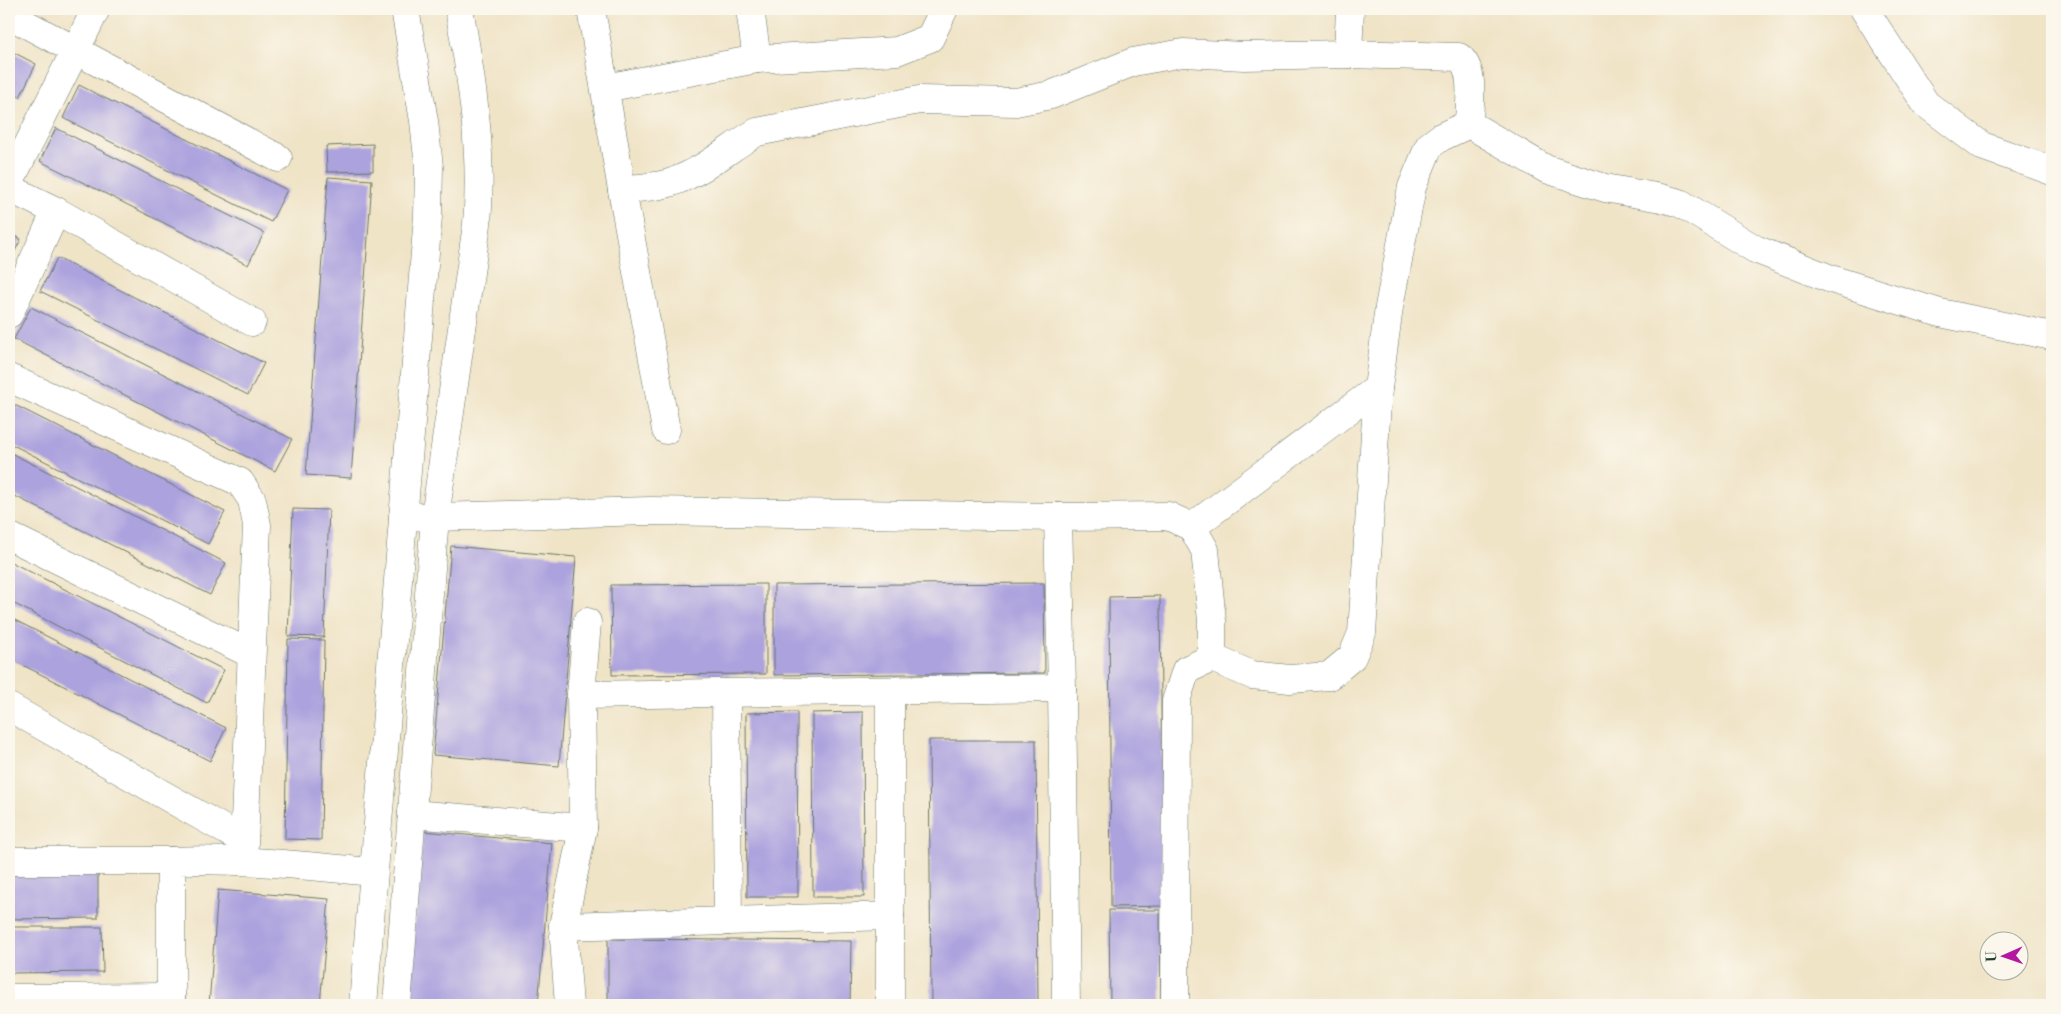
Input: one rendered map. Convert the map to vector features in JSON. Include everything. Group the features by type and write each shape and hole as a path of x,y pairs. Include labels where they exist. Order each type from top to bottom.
{"street":[{"path":"9,183 96,9"},
{"path":"363,1005 428,216 429,167 424,121 406,9"},
{"path":"397,1005 435,518 477,224 480,188 475,104 459,9"},
{"path":"591,9 666,430"},
{"path":"750,9 757,59"},
{"path":"605,88 757,59 896,51 930,38 944,9"},
{"path":"1348,54 1350,9"},
{"path":"1864,9 1926,104 1982,146 2052,170"},
{"path":"9,15 278,158"},
{"path":"622,190 674,182 721,158 737,144 757,132 919,100 1016,102 1051,94 1133,62 1183,53 1244,56 1298,53 1459,58 1467,68 1470,83 1469,124"},
{"path":"1469,124 1546,169 1604,188 1680,203 1756,249 1832,279 1940,313 2052,336"},
{"path":"1175,1005 1176,701 1186,670 1212,658 1252,675 1290,679 1329,676 1352,656 1362,633 1378,388 1389,307 1412,187 1429,146 1441,137 1469,124"},
{"path":"9,188 56,211 252,322"},
{"path":"9,314 56,211"},
{"path":"9,378 240,482 252,500 257,525 244,842 9,707"},
{"path":"1192,527 1378,388"},
{"path":"404,516 435,518 650,511 1058,517 1168,516 1192,527 1205,550 1212,621 1212,658"},
{"path":"1058,517 1066,1005"},
{"path":"9,536 251,654"},
{"path":"569,1005 563,926 583,828 581,695 587,622"},
{"path":"581,695 1062,688"},
{"path":"890,691 890,1005"},
{"path":"726,693 728,921"},
{"path":"412,814 583,828"},
{"path":"9,861 248,861 373,872"},
{"path":"9,998 171,1001 171,861"},
{"path":"563,926 890,916"}],"building":[{"path":"9,50 36,64 20,97 9,91"},
{"path":"79,85 287,190 271,222 63,118"},
{"path":"56,128 264,233 248,265 40,161"},
{"path":"373,144 373,171 327,172 326,146"},
{"path":"328,177 372,180 351,478 306,475"},
{"path":"9,233 21,239 9,263"},
{"path":"57,258 264,363 248,395 40,291"},
{"path":"31,307 292,439 275,471 14,339"},
{"path":"9,402 225,512 208,544 9,443"},
{"path":"9,452 226,563 210,595 9,493"},
{"path":"293,509 329,510 324,637 288,636"},
{"path":"451,546 576,557 559,766 433,755"},
{"path":"9,561 224,670 207,703 9,601"},
{"path":"1044,583 1045,673 774,675 774,585"},
{"path":"766,584 766,674 612,675 611,585"},
{"path":"1160,596 1163,906 1111,907 1109,597"},
{"path":"9,617 226,728 210,761 9,658"},
{"path":"288,639 324,640 321,840 285,839"},
{"path":"797,712 798,897 747,897 746,713"},
{"path":"863,712 864,897 813,897 812,713"},
{"path":"929,740 1036,740 1038,1005 931,1005"},
{"path":"423,831 552,843 538,1005 407,1005"},
{"path":"9,873 98,873 98,918 9,919"},
{"path":"218,890 329,899 320,1005 209,1005"},
{"path":"1109,910 1160,910 1161,1005 1110,1005"},
{"path":"9,927 102,927 103,972 9,973"},
{"path":"608,939 851,941 850,1005 608,1005"}]}
